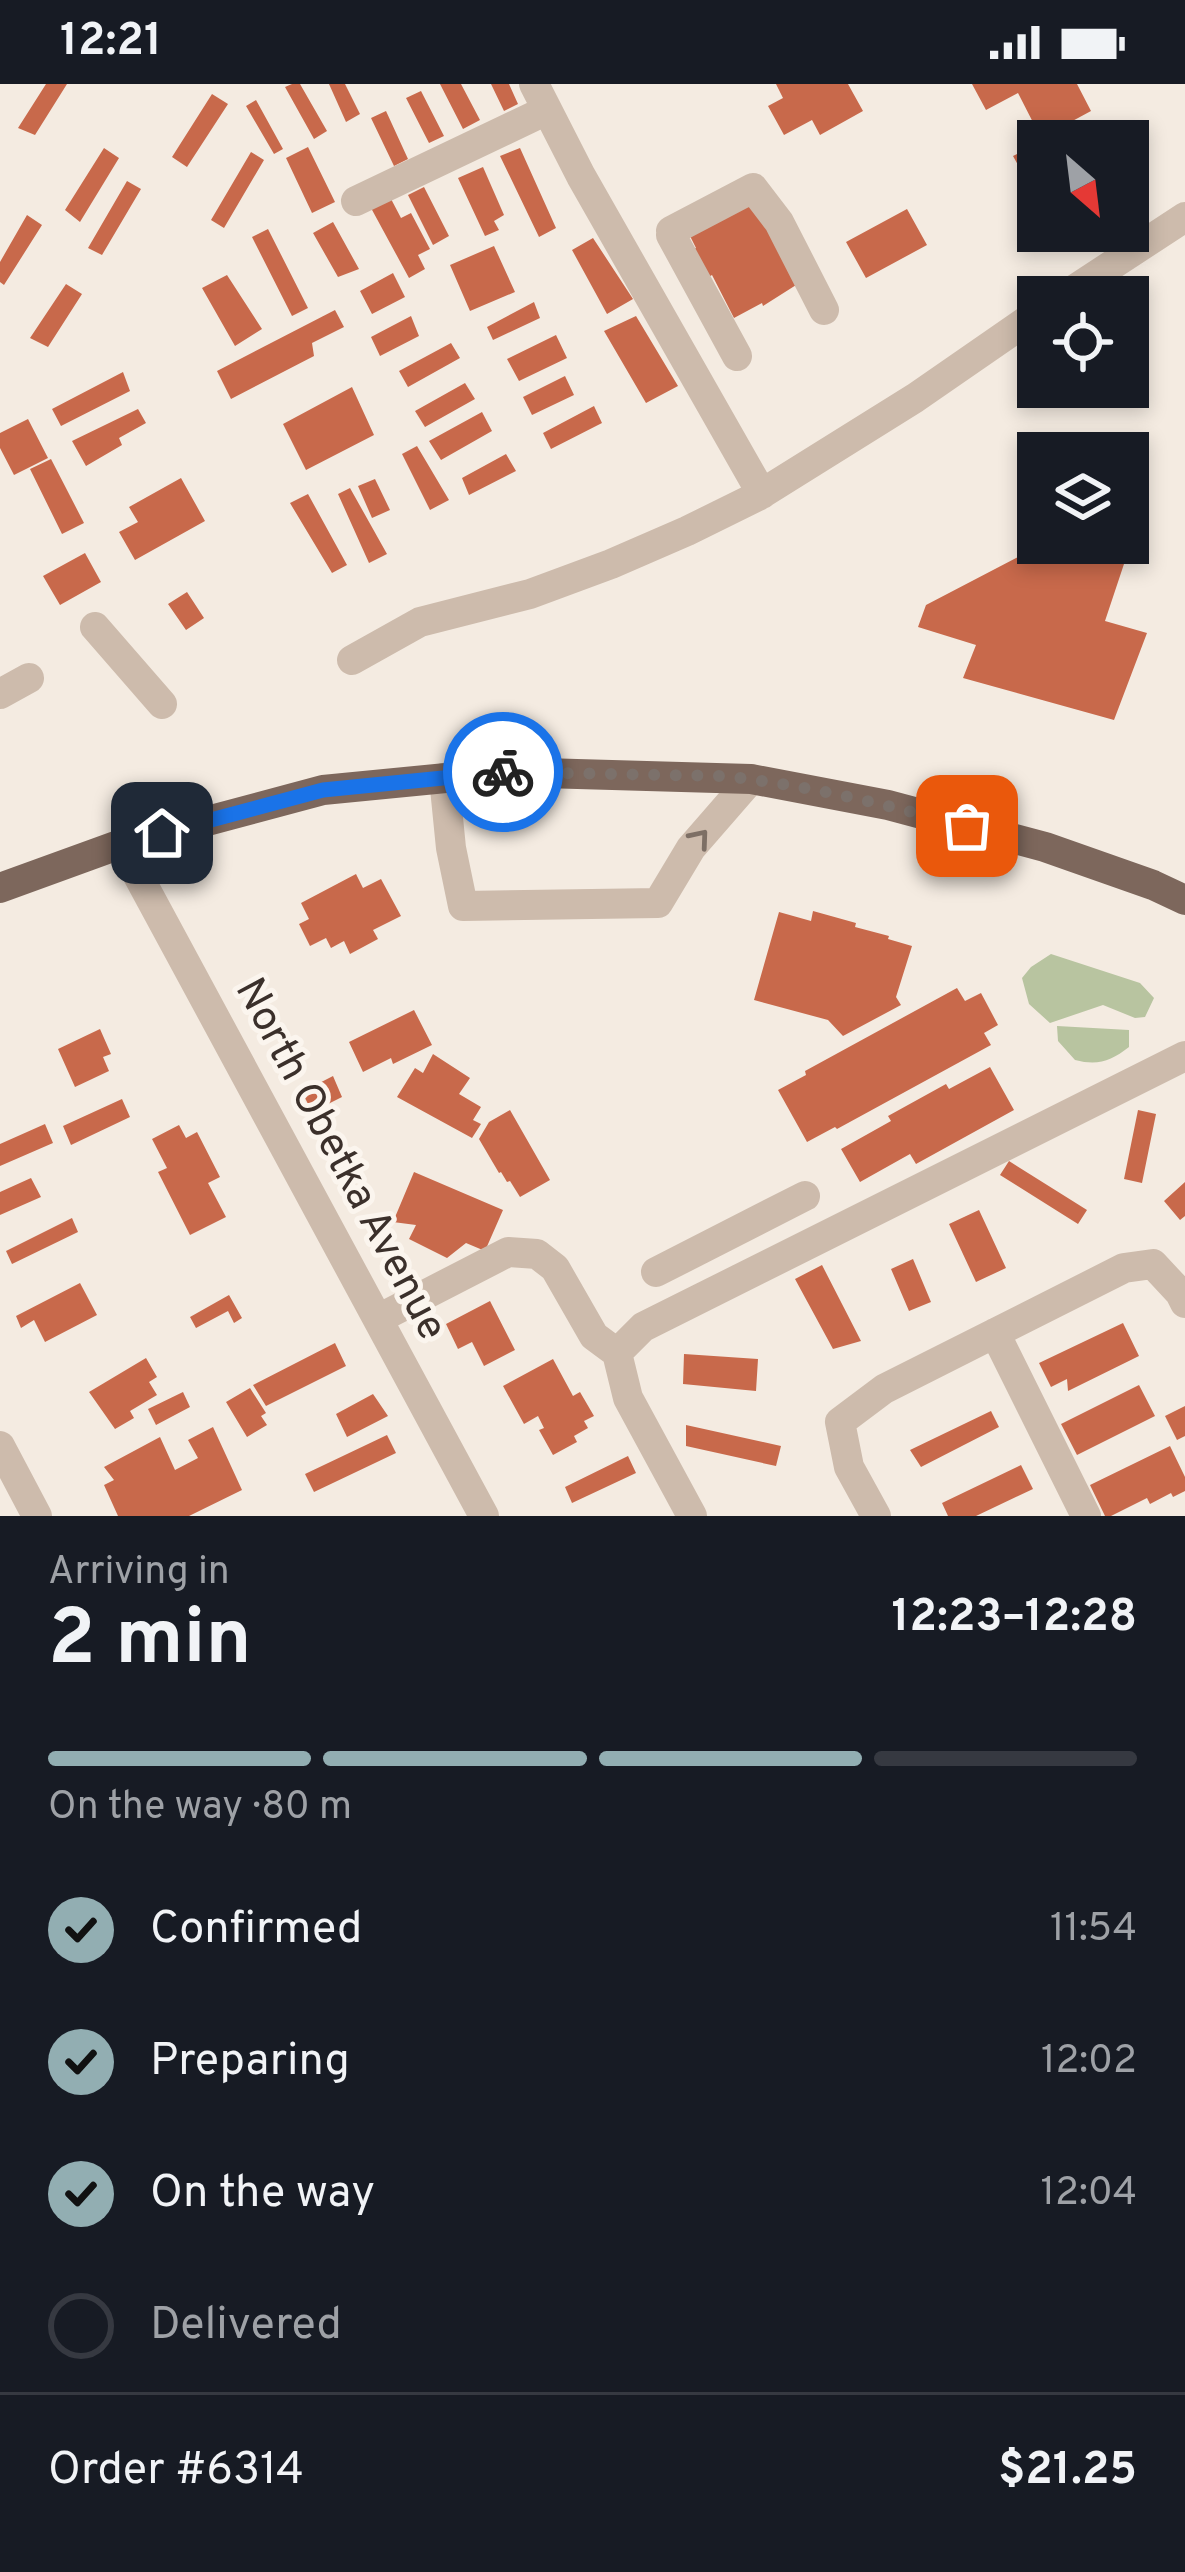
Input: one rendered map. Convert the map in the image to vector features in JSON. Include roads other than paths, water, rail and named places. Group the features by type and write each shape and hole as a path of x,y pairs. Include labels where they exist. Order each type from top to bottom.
{"main road":[{"path":"0,888 122,844 323,790 507,772 751,779 888,806 1045,848 1185,900"}],"street":[{"path":"356,201 540,97 762,494"},
{"path":"737,356 671,233 753,188 778,222 824,310"},
{"path":"1095,276 1185,217"},
{"path":"352,660 420,622 530,594 611,564 762,494 1017,328"},
{"path":"95,627 162,704"},
{"path":"0,694 29,678"},
{"path":"444,778 463,906 658,904 691,848 751,779"},
{"name":"North Obetka Avenue","path":"122,844 484,1516"},
{"path":"617,1353 643,1327 1185,1056"},
{"path":"656,1272 805,1196"},
{"path":"378,1319 508,1252 537,1254 555,1268 594,1336 617,1353 628,1398 692,1516"},
{"path":"876,1516 849,1467 840,1422 884,1389 1124,1268 1153,1264 1185,1304"},
{"path":"995,1334 1086,1516"},
{"path":"0,1446 8,1482 38,1516"}]}
